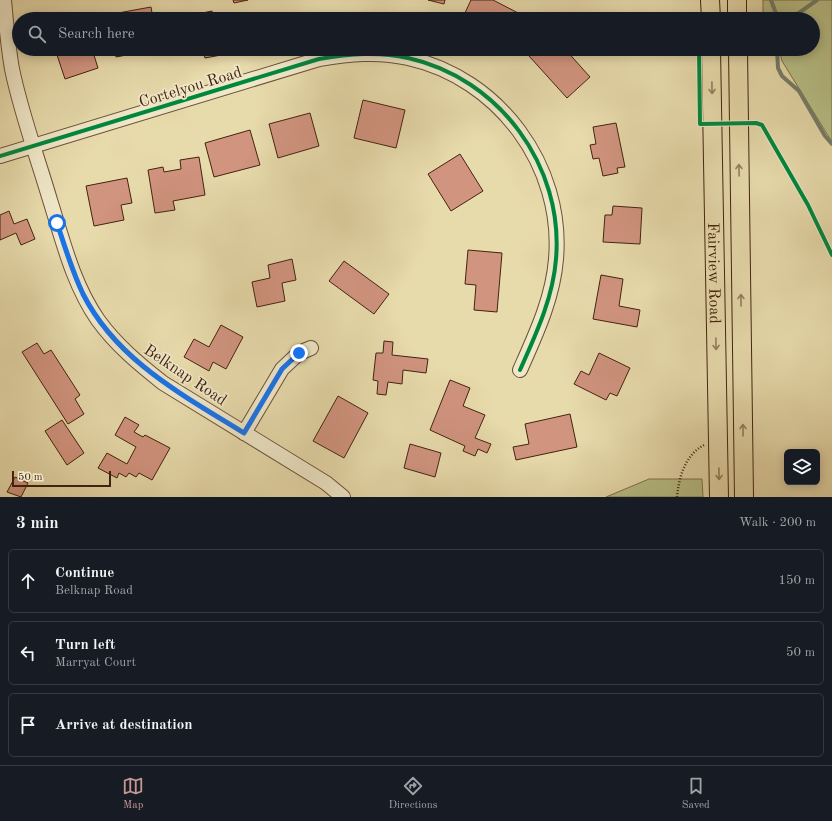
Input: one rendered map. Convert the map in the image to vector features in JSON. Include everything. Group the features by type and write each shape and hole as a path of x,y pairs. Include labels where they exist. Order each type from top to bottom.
{"main road":[{"path":"710,0 711,12"},
{"path":"737,0 737,12"},
{"name":"Fairview Road","path":"711,56 719,497"},
{"name":"Fairview Road","path":"738,56 744,497"}],"street":[{"name":"Belknap Road","path":"4,0 12,69 20,104 71,268 83,294 98,319 117,343 138,364 163,383 326,483 343,497"},
{"name":"Cortelyou Road","path":"0,156 336,56"},
{"name":"Cortelyou Road","path":"393,56 419,60 448,71 472,85 506,114 530,146 548,185 557,231 552,286 542,319 520,370"},
{"path":"244,433 282,369 299,353 311,348"}],"path":[{"path":"677,497 684,468 692,453 704,445"}],"green space":[{"path":"763,0 832,0 832,142 782,61 781,56 820,56 820,12 763,12"},
{"path":"649,479 702,479 703,497 606,497"}],"building":[{"path":"233,0 248,0 234,3"},
{"path":"428,0 445,0 444,4"},
{"path":"471,0 493,0 516,12 465,12"},
{"path":"151,7 152,12 124,12"},
{"path":"57,56 94,56 98,68 65,79"},
{"path":"205,56 216,56 205,58"},
{"path":"529,56 571,56 590,77 567,98"},
{"path":"363,100 405,110 396,148 354,138"},
{"path":"310,113 319,146 278,158 269,124"},
{"path":"616,123 625,167 617,168 618,173 603,176 599,158 593,159 590,145 596,144 593,127"},
{"path":"250,130 260,165 214,177 205,143"},
{"path":"460,154 483,191 451,211 428,174"},
{"path":"199,157 205,195 173,201 175,210 155,213 148,170 163,167 164,172 181,169 180,160"},
{"path":"127,178 132,203 121,205 124,220 94,226 86,186"},
{"path":"613,206 642,208 640,244 603,242 605,215 612,215"},
{"path":"9,211 14,224 27,219 35,239 21,245 16,233 0,240 0,215"},
{"path":"468,250 502,253 497,312 474,310 476,285 465,284"},
{"path":"292,259 296,280 282,283 285,301 257,307 252,282 270,278 268,265"},
{"path":"344,261 389,294 374,314 329,281"},
{"path":"601,275 623,279 619,306 640,310 637,327 593,319"},
{"path":"221,325 243,337 226,369 213,362 209,371 184,357 194,339 209,347"},
{"path":"384,341 393,342 392,355 428,359 426,373 403,370 402,384 388,382 386,395 377,394 378,381 373,380 376,353 383,353"},
{"path":"37,343 44,354 51,350 80,395 75,399 84,414 68,424 22,352"},
{"path":"599,353 630,368 617,396 610,393 606,400 574,384 581,371 589,375"},
{"path":"450,380 470,388 463,406 485,415 475,438 491,444 487,453 478,449 475,456 463,451 465,446 430,430"},
{"path":"338,396 368,413 344,458 313,441"},
{"path":"570,414 577,447 516,460 513,447 529,444 525,424"},
{"path":"125,417 139,425 134,432 143,437 145,435 170,448 152,480 139,473 136,477 129,473 126,477 119,473 117,478 98,468 107,453 127,464 136,447 115,435"},
{"path":"62,420 84,453 67,465 45,431"},
{"path":"410,444 441,453 435,477 404,468"},
{"path":"15,477 28,483 21,497 7,492"}],"waterway":[{"path":"771,0 775,12"},
{"path":"800,12 817,0"},
{"path":"777,56 778,68 782,76 799,91 825,136 832,144"}],"cycle path":[{"path":"0,156 319,59 341,56"},
{"path":"397,56 441,69 471,85 497,106 519,131 537,160 549,191 556,224 556,259 548,302 520,370"},
{"path":"699,56 700,124 756,123 762,125 808,205 832,255"}],"route":[{"path":"57,223 71,268 83,294 98,319 117,343 138,364 163,383 244,433 282,369 299,353"}]}
